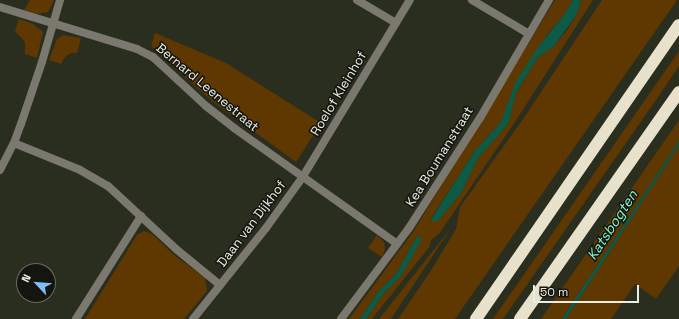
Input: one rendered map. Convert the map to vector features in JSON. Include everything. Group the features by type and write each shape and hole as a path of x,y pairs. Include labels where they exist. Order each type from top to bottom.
{"highway":[{"path":"476,319 679,25"},
{"path":"520,319 679,92"}],"street":[{"path":"0,170 14,142 42,62 60,0"},
{"path":"357,0 396,23"},
{"name":"Roelof Kleinhof","path":"302,178 410,0"},
{"path":"472,0 529,34"},
{"name":"Kea Boumanstraat","path":"341,319 397,244 460,149 549,0"},
{"name":"Bernard Leenestraat","path":"0,7 137,49 153,57 212,111 302,178 397,244"},
{"name":"Daan van Dijkhof","path":"14,142 93,177 108,186 176,249 220,285"},
{"name":"Daan van Dijkhof","path":"193,319 266,228 302,178"},
{"path":"76,319 141,216"}],"shaded area":[{"path":"30,0 54,0 48,12 37,14 24,10"},
{"path":"555,0 573,0 564,15 546,36 509,99 506,113 501,122 474,152 430,220 438,221 461,193 478,158 508,124 516,93 538,57 554,46 567,30 577,14 581,0 593,0 517,119 439,234 431,240 430,246 372,319 366,319 384,293 401,276 421,239 417,236 396,274 378,292 360,319 349,319 413,232"},
{"path":"573,0 581,0 577,14 554,46 538,57 516,93 508,124 478,158 461,193 438,221 430,221 474,152 501,122 515,83 538,47 564,15"},
{"path":"602,0 677,0 455,319 398,319 432,269 456,229 460,207 521,122"},
{"path":"19,19 33,24 43,32 37,58 25,54 25,42 15,31"},
{"path":"155,33 226,63 321,123 296,162 212,101 151,46"},
{"path":"63,35 81,38 77,53 71,53 65,57 61,64 49,60 57,39"},
{"path":"679,51 679,66 656,100 503,319 493,319"},
{"path":"679,120 679,141 562,319 541,319"},
{"path":"679,141 679,145 566,319 562,319"},
{"path":"679,145 679,266 656,299 635,284 611,319 566,319"},
{"path":"451,228 391,319 379,319"},
{"path":"144,231 152,234 174,255 205,278 207,291 184,319 85,319 137,235"},
{"path":"377,235 384,242 385,249 382,257 368,248"},
{"path":"417,236 422,239 401,276 384,293 366,319 360,319 378,292 396,274"}],"water label":[{"name":"Katsbogten","path":"612,225"}]}
